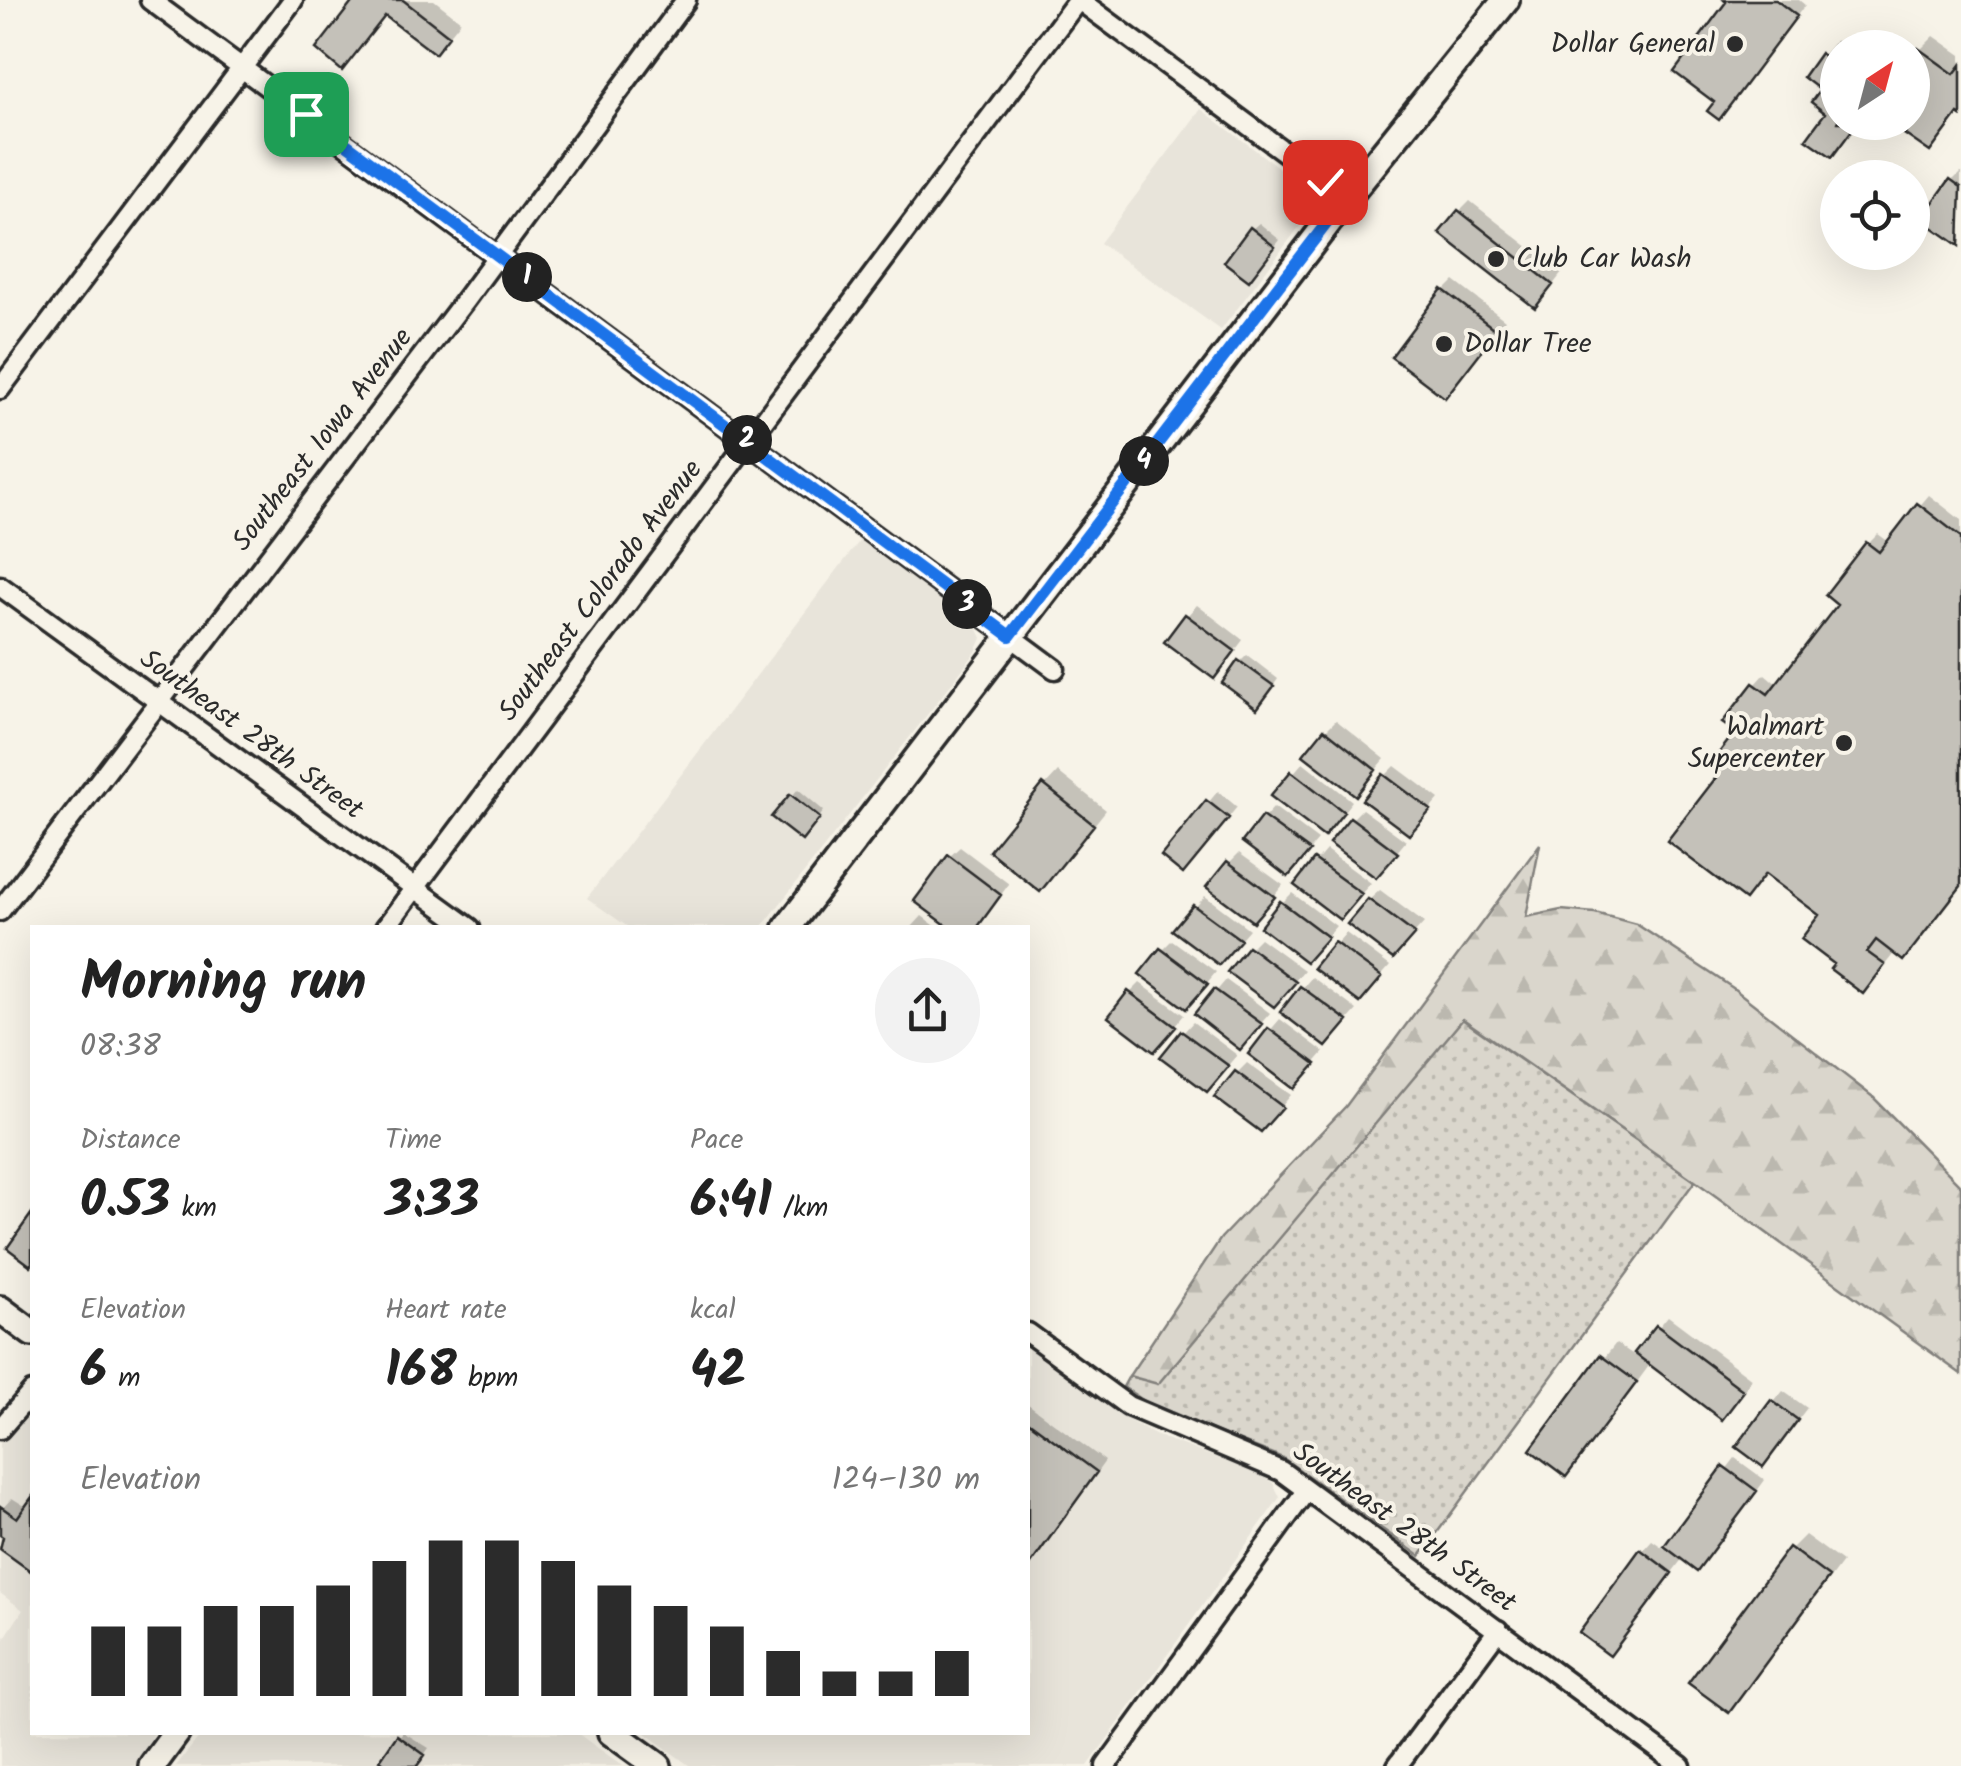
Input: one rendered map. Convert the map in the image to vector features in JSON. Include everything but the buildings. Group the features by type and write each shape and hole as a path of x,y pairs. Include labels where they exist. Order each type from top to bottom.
{"main road":[{"path":"788,925 1346,198 1506,0"},
{"path":"0,1309 30,1332"},
{"path":"152,1766 175,1735"},
{"path":"621,1735 658,1766"}],"street":[{"path":"150,0 1055,669"},
{"path":"0,389 293,0"},
{"name":"Southeast Iowa Avenue","path":"0,911 498,256 686,0"},
{"path":"1078,0 1346,198"},
{"name":"Southeast Colorado Avenue","path":"387,925 1078,0"},
{"name":"Southeast 28th Street","path":"0,586 466,925"},
{"name":"Southeast 28th Street","path":"1030,1334 1128,1406 1271,1464 1681,1766"},
{"path":"0,1429 30,1394"},
{"path":"1106,1766 1306,1491"},
{"path":"1397,1766 1498,1630"}],"shaded area":[{"path":"1201,109 1307,189 1315,203 1221,330 1100,243"},
{"path":"861,539 976,625 982,638 976,652 764,925 625,925 587,898"},
{"path":"1030,1348 1126,1419 1155,1435 1258,1473 1273,1483 1280,1497 1088,1766 690,1766 648,1735 1030,1735"},
{"path":"30,1413 30,1735 153,1735 135,1766 0,1766 0,1645 23,1610 0,1593 0,1443"},
{"path":"201,1735 580,1735 623,1766 176,1766"}],"green space":[{"path":"1540,844 1526,917 1561,910 1595,913 1636,924 1733,988 1873,1097 1961,1186 1961,1374 1463,1019 1158,1384 1129,1376 1221,1238 1346,1106"},
{"path":"1462,1019 1695,1181 1420,1556 1283,1458 1152,1406 1123,1387 1129,1376 1158,1383"}],"place":[{"name":"Dollar General","path":"1735,44"},
{"name":"Club Car Wash","path":"1496,259"},
{"name":"Dollar Tree","path":"1444,344"},
{"name":"Walmart Supercenter","path":"1844,743"}],"route":[{"path":"306,114 1010,636 1346,198 1325,182"}]}
